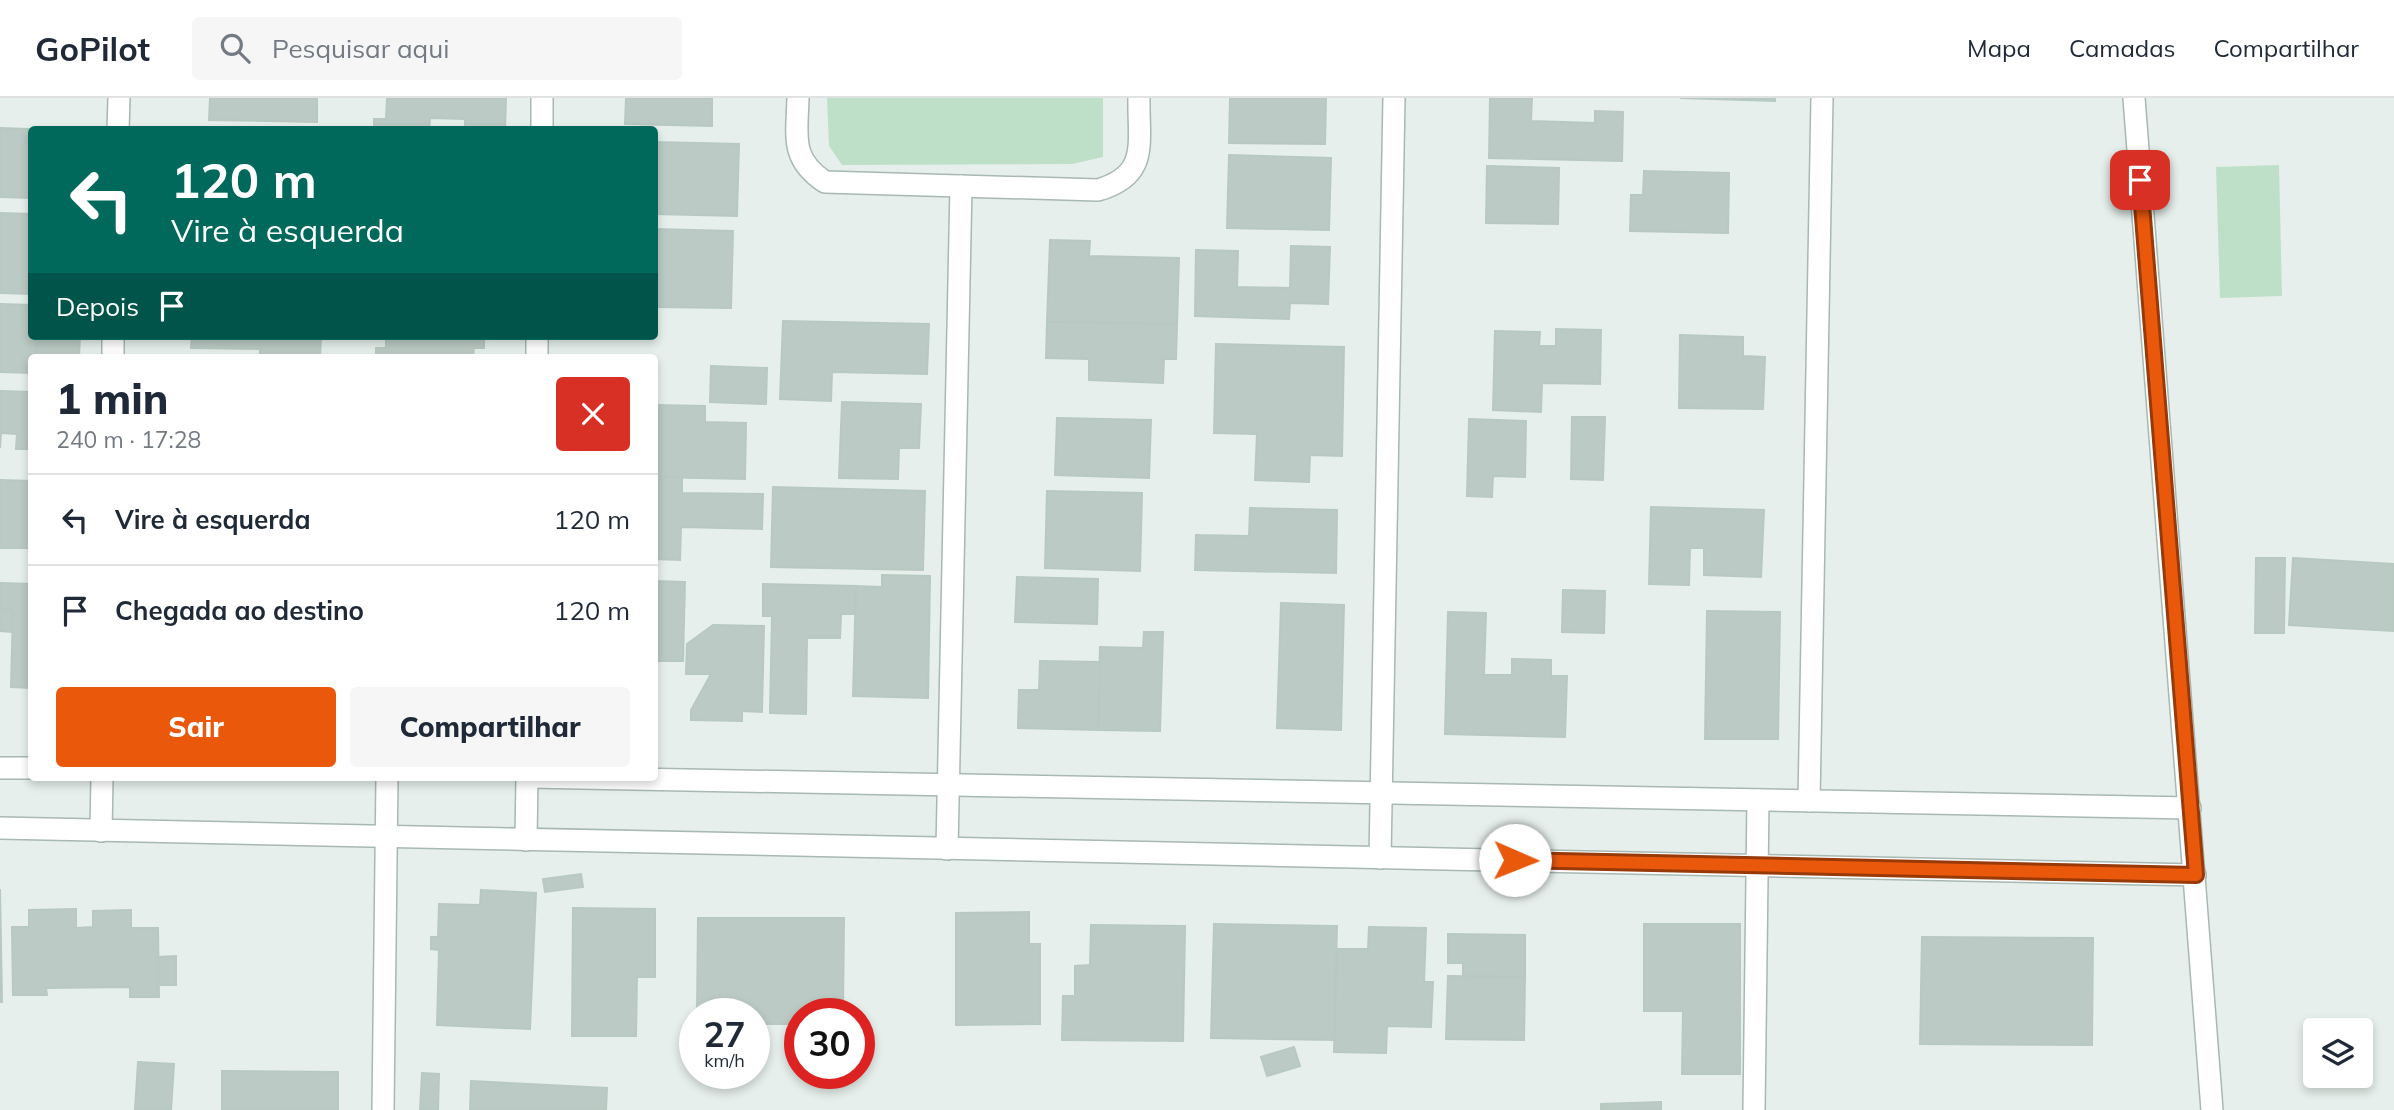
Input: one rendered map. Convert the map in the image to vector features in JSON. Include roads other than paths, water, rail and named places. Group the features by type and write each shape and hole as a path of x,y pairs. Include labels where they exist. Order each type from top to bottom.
{"street":[{"path":"118,126 119,98"},
{"path":"541,126 542,98"},
{"path":"798,98 797,149 808,171 825,182 1098,190 1116,185 1128,177 1137,161 1139,98"},
{"path":"1380,858 1394,98"},
{"path":"1809,801 1822,98"},
{"path":"2134,98 2196,875 2212,1110"},
{"path":"947,849 961,186"},
{"path":"0,768 28,768"},
{"path":"658,779 2190,808"},
{"path":"101,831 102,781"},
{"path":"383,1110 387,781"},
{"path":"526,840 528,781"},
{"path":"1754,1110 1758,800"},
{"path":"0,828 2196,875"}]}
